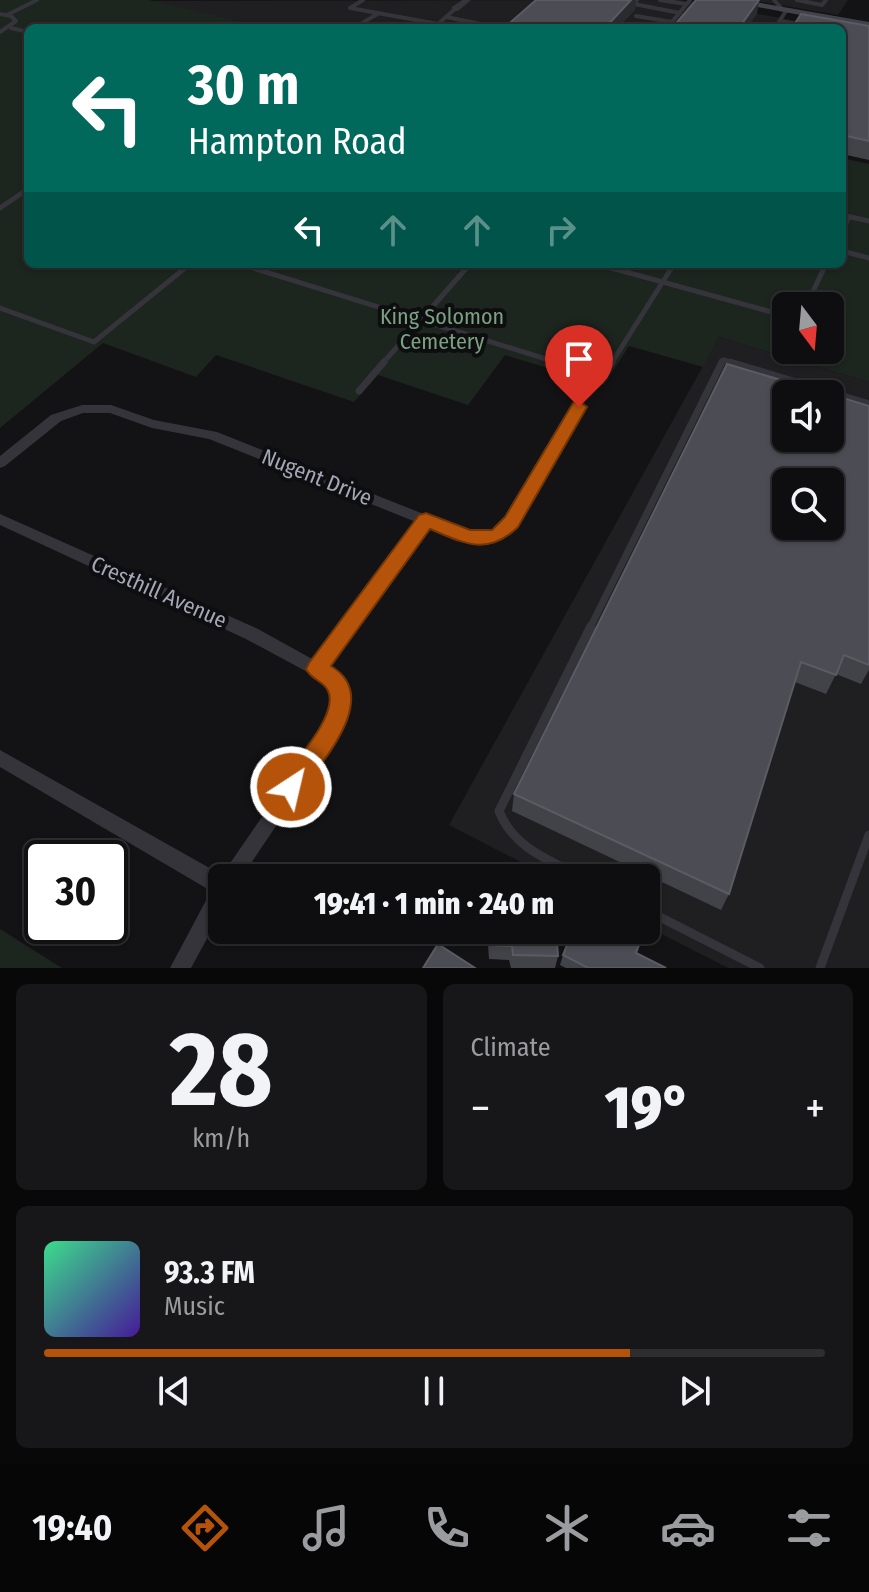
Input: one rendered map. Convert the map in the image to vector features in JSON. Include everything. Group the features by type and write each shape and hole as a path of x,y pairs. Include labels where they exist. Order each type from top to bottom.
{"main road":[{"path":"726,0 831,24"},
{"path":"846,24 869,25"}],"street":[{"path":"455,9 467,0"},
{"name":"Nugent Drive","path":"0,463 56,418 82,409 111,409 152,424 212,435 468,537 484,539 497,536 511,522 579,407"},
{"name":"Cresthill Avenue","path":"0,519 252,634 317,669"},
{"path":"240,864 338,720 342,699 334,679 317,669 426,520"},
{"path":"0,758 208,881"},
{"path":"180,968 208,915"}],"lane":[{"path":"7,15 37,0"},
{"path":"363,0 350,8 438,24 455,9"},
{"path":"637,0 635,5 680,13"},
{"path":"660,0 688,2"},
{"path":"742,3 765,0"},
{"path":"774,0 783,14 804,24"},
{"path":"797,0 822,5 826,0"},
{"path":"636,16 672,22 688,2"},
{"path":"361,24 379,13"},
{"path":"0,14 16,21 11,28"},
{"path":"777,24 783,14"},
{"path":"446,17 481,24"},
{"path":"0,32 11,28 24,31"},
{"path":"0,208 24,192"},
{"path":"19,195 24,197"},
{"path":"846,216 869,221"},
{"path":"846,252 869,258"},
{"path":"0,308 94,342 185,268"},
{"path":"253,268 603,377 672,268"},
{"path":"359,391 466,268"},
{"path":"612,268 772,312"},
{"path":"813,292 824,268"},
{"path":"557,864 537,854 507,831 499,811 723,360 869,404"},
{"path":"820,968 869,835"},
{"path":"660,917 760,968"}],"shaded area":[{"path":"680,0 815,24 250,24 147,1"},
{"path":"751,0 848,0 838,15"},
{"path":"719,337 772,353 772,364 809,364 869,382 869,968 728,968 660,933 660,864 525,864 449,825"}],"green space":[{"name":"King Solomon Cemetery","path":"0,0 149,0 251,24 24,24 24,268 846,268 846,159 869,164 869,382 809,364 844,364 844,292 772,292 772,353 719,337 703,367 629,346 604,385 505,355 468,405 378,375 354,402 216,355 196,377 103,343 0,428"},
{"path":"0,929 62,968 0,968"}],"building":[{"path":"536,0 631,0 609,24 509,24"},
{"path":"696,0 759,0 742,24 675,24"},
{"path":"801,14 869,26 869,141 846,136 846,24 795,24"},
{"path":"727,364 781,380 772,380 772,452 844,452 844,398 869,406 869,665 844,655 836,675 801,662 729,894 514,794"},
{"path":"438,944 475,968 423,968"},
{"path":"557,944 558,956 513,955 512,946 490,945"},
{"path":"567,944 637,944 636,953 666,968 588,968 563,955"}],"route":[{"path":"291,787 338,720 342,699 334,679 317,669 426,520 468,537 484,539 497,536 511,522 579,407"}]}
